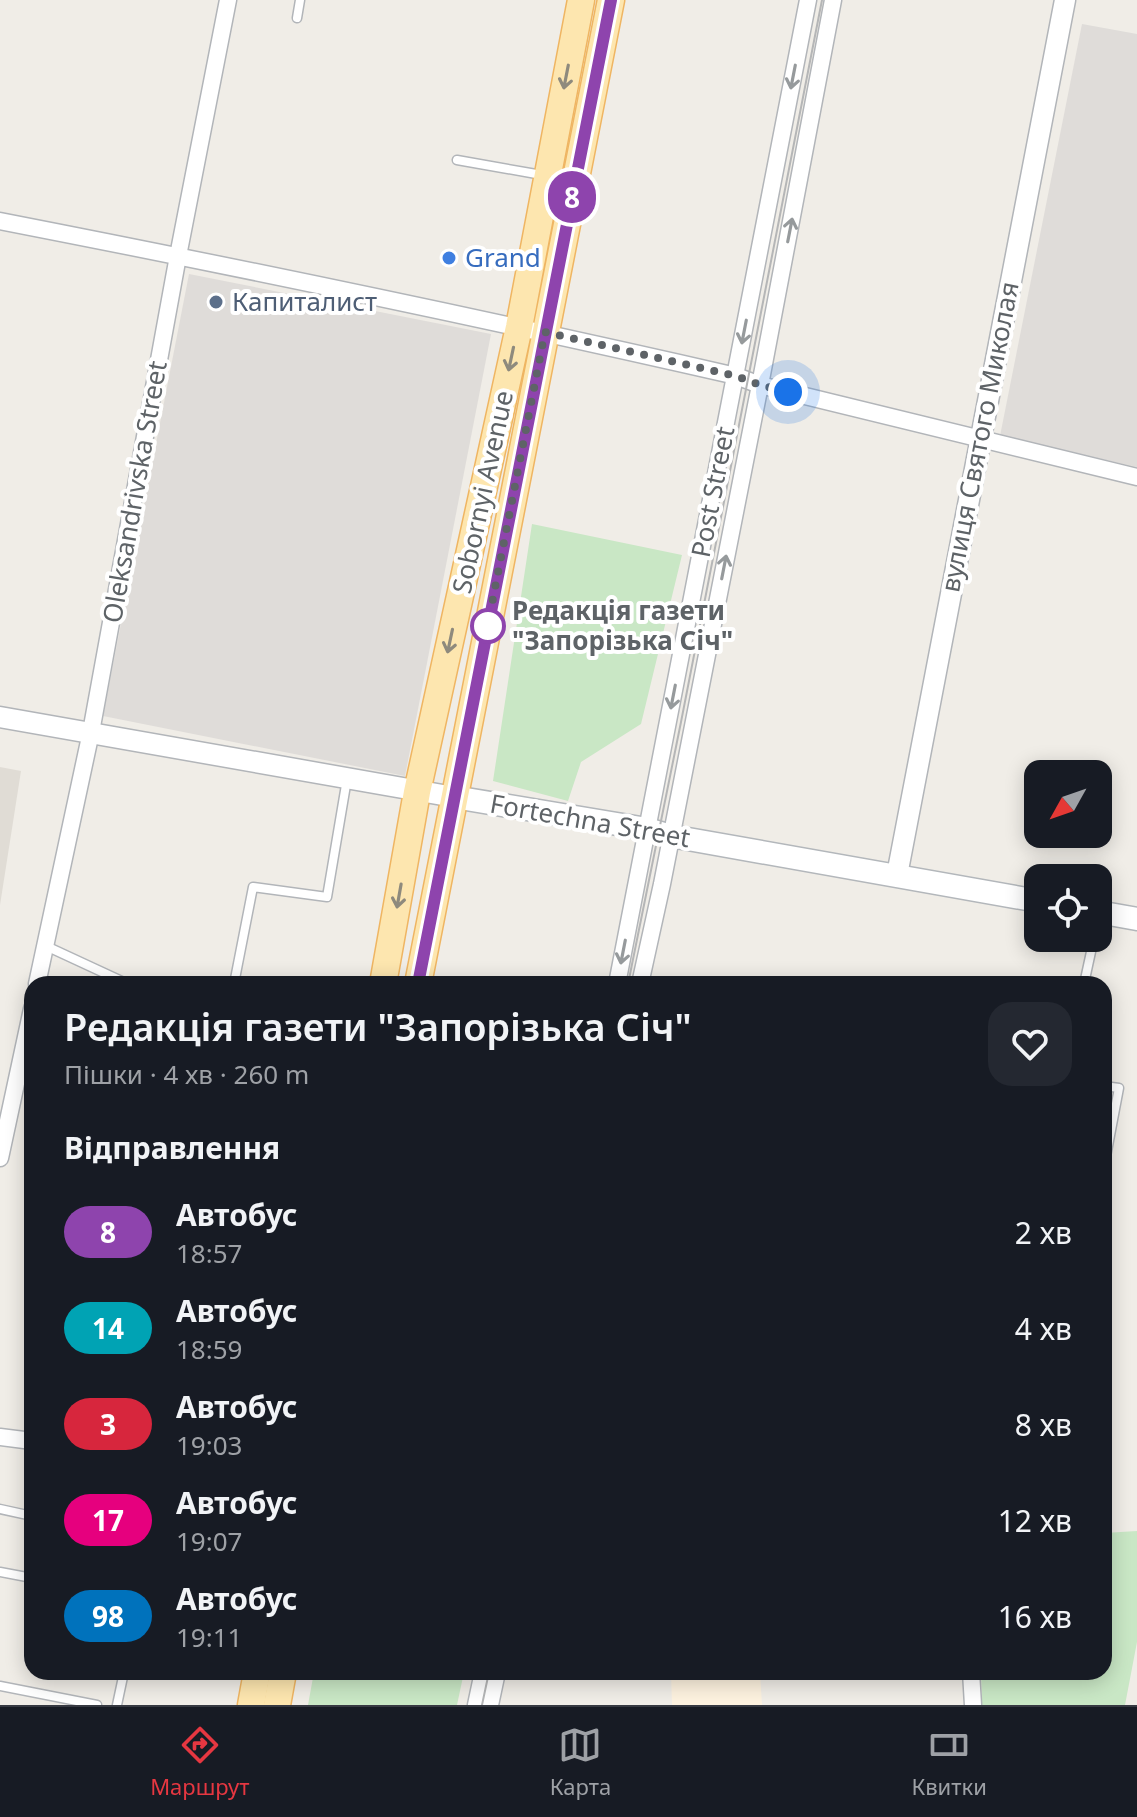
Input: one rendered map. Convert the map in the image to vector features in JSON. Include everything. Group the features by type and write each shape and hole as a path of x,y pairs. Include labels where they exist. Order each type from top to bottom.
{"main road":[{"name":"Sobornyi Avenue","path":"384,976 417,792 519,327 581,0"},
{"name":"Sobornyi Avenue","path":"420,976 611,0"},
{"name":"Fortechna Street","path":"454,797 1024,898"},
{"path":"1112,916 1137,919"},
{"path":"251,1705 256,1680"},
{"path":"277,1705 282,1680"}],"street":[{"name":"Oleksandrivska Street","path":"39,976 91,732 228,0"},
{"name":"Post Street","path":"619,976 808,0"},
{"name":"Post Street","path":"642,976 760,385 833,0"},
{"name":"вулиця Святого Миколая","path":"897,875 1065,0"},
{"path":"0,221 545,332 736,376 760,385 1137,477"},
{"name":"Fortechna Street","path":"0,717 454,797"},
{"path":"0,1158 24,1087"},
{"path":"0,1437 24,1440"},
{"path":"476,1705 481,1680"},
{"path":"490,1705 495,1680"},
{"path":"971,1680 973,1705"}],"lane":[{"path":"297,18 300,0"},
{"path":"457,160 547,175"},
{"path":"236,976 253,887 327,897 347,779"},
{"path":"46,946 111,976"},
{"path":"1086,976 1091,952"},
{"path":"1112,1087 1119,1088 1112,1125"},
{"path":"0,1509 24,1514"},
{"path":"0,1572 24,1576"},
{"path":"117,1705 122,1680"},
{"path":"0,1686 97,1705"}],"shaded area":[{"path":"1082,24 1137,34 1137,467 1000,436"},
{"path":"189,274 491,334 405,776 103,716"},
{"path":"0,767 21,771 0,905"},
{"path":"671,1680 760,1680 762,1705 672,1705"}],"green space":[{"path":"532,524 682,555 641,724 581,762 568,801 493,781"},
{"path":"1137,1531 1137,1642 1125,1705 982,1705 981,1680 1112,1680 1112,1533"},
{"path":"313,1680 462,1680 457,1705 308,1705"}],"tram line":[{"path":"630,976 822,0"},
{"path":"482,1705 487,1680"}],"bus line":[{"name":"8","path":"420,976 611,0"}],"place":[{"name":"Grand","path":"449,258"},
{"name":"Капиталист","path":"216,302"},
{"name":"Редакція газети \"Запорізька Січ\"","path":"488,626"}],"route":[{"path":"488,626 486,634 545,332 736,376 788,392"}]}
